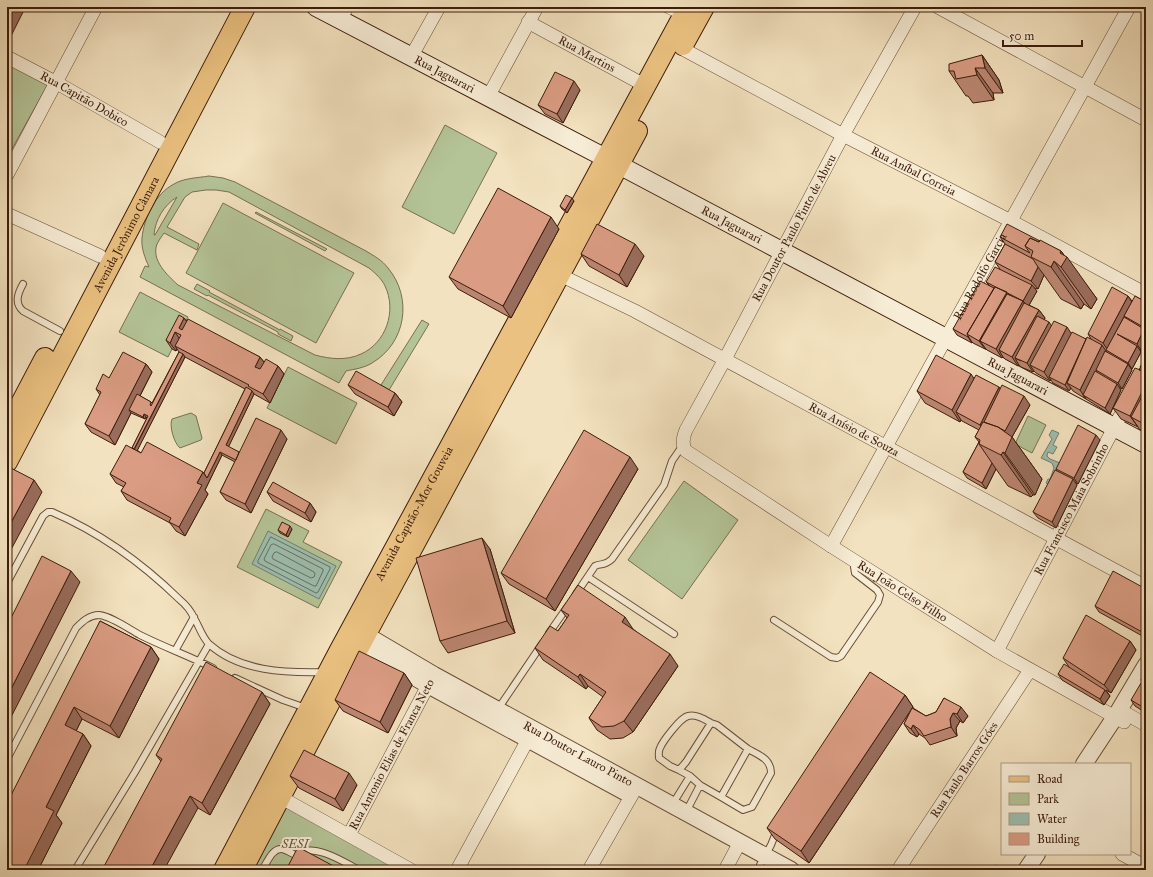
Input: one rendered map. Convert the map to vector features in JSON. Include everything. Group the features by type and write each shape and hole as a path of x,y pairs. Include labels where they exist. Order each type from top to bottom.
{"main road":[{"name":"Avenida Jerônimo Câmara","path":"7,430 232,7"},
{"name":"Avenida Jerônimo Câmara","path":"7,462 245,7"},
{"name":"Rua Jaguarari","path":"316,7 343,13 412,57 1146,444"},
{"path":"613,162 704,7"},
{"path":"613,162 680,9"},
{"name":"Avenida Capitão-Mor Gouveia","path":"242,870 363,640 560,275 613,162"},
{"name":"Avenida Capitão-Mor Gouveia","path":"224,870 453,442 613,162"},
{"path":"453,442 456,468"},
{"path":"377,582 402,569"}],"street":[{"path":"7,175 96,7"},
{"path":"412,57 439,7"},
{"path":"488,97 537,7"},
{"name":"Rua Doutor Paulo Pinto de Abreu","path":"685,448 683,436 686,430 843,135 915,7"},
{"path":"938,7 1146,120"},
{"name":"Rua Rodolfo Garcia","path":"831,546 1130,7"},
{"name":"Rua Martins","path":"528,22 646,86"},
{"name":"Rua Aníbal Correia","path":"681,48 843,135 1011,221 1146,294"},
{"name":"Rua Capitão Dobico","path":"7,57 57,83 160,142"},
{"path":"7,214 100,256"},
{"name":"Rua Anísio de Souza","path":"560,275 635,311 1146,587"},
{"name":"Rua Francisco Maia Sobrinho","path":"997,651 1136,387"},
{"name":"Rua João Celso Filho","path":"685,448 831,546 997,651 1030,670 1122,716 1146,725"},
{"name":"Rua Doutor Lauro Pinto","path":"363,640 431,680 765,863 791,870"},
{"path":"1097,763 1122,716 1146,666"},
{"name":"Rua Paulo Barros Góes","path":"898,870 1030,670"},
{"name":"Rua Doutor Lauro Pinto","path":"431,680 498,709 531,734"},
{"name":"Rua Antonio Elias de Franca Neto","path":"348,835 431,680"},
{"path":"1085,763 1146,686"},
{"path":"457,870 531,734"},
{"path":"589,870 634,791"},
{"name":"Rua Doutor Lauro Pinto","path":"634,791 679,809 737,847"},
{"path":"280,798 411,870"},
{"path":"725,870 737,847"},
{"path":"1015,870 1024,855"},
{"path":"1026,870 1036,855"},
{"path":"1124,855 1146,867"}],"lane":[{"path":"23,284 17,296 19,308 60,331"},
{"path":"574,597 595,566 598,564 606,564 612,559 664,485 672,461 685,448"},
{"path":"7,583 43,516 48,512 52,512 84,527 120,549 157,577 182,601 194,617 202,634 209,644 228,656 262,669 295,672 329,672"},
{"path":"774,620 831,657 837,658 841,656 878,602 880,595 877,590 855,573 854,567 857,562"},
{"path":"588,577 674,634"},
{"path":"498,709 570,603"},
{"path":"7,758 76,628 81,622 95,615 101,615 216,669"},
{"path":"176,651 194,617"},
{"path":"75,870 134,772 198,660 209,644"},
{"path":"228,675 283,700 309,709"},
{"path":"687,716 696,716 717,725 748,749 767,760 771,766 771,772 752,807 743,810 700,785 690,776 670,766 659,758 658,752 680,720 687,716"},
{"path":"678,770 686,762 711,723"},
{"path":"721,797 748,749"},
{"path":"679,809 690,776"},
{"path":"679,809 700,785"},
{"path":"765,863 779,823"},
{"path":"262,870 271,855 277,850 283,849 297,856"},
{"path":"294,863 300,852 306,850 318,850 359,870"}],"green space":[{"path":"7,63 48,84 7,158"},
{"path":"445,125 497,153 454,234 402,207"},
{"path":"209,176 235,182 366,251 378,258 388,268 396,280 401,293 403,306 399,332 392,344 383,354 369,365 346,371 339,383 140,277 145,266 149,267 143,249 142,238 145,223 156,200 167,188 178,182 186,179","holes":["206,190 229,192 374,272 384,283 390,306 387,325 377,342 370,349 350,358 326,358 315,355 178,285 161,267 156,256 157,244 164,233 197,250 199,244 167,227 185,197 192,192","177,197 155,235 154,235 156,224 161,213 168,204"]},
{"path":"223,203 354,273 316,343 186,273"},
{"path":"256,212 327,249 325,251 255,213"},
{"path":"197,284 210,291 209,292 293,336 291,341 278,334 278,332 194,289"},
{"path":"140,292 188,317 168,357 119,332"},
{"path":"422,320 429,324 389,390 381,385"},
{"path":"288,367 357,403 336,444 267,408"},
{"path":"191,413 196,416 202,438 201,440 180,448 173,434 171,422 172,419"},
{"path":"1028,416 1046,425 1032,453 1015,444"},
{"path":"684,481 738,520 682,599 628,560"},
{"path":"266,509 309,531 303,542 342,562 318,608 237,567"},
{"name":"SESI","path":"283,806 400,870 250,870"}],"water":[{"path":"1052,430 1059,433 1053,445 1057,447 1053,454 1048,452 1047,456 1050,459 1060,463 1049,485 1046,483 1048,479 1050,479 1054,468 1052,463 1041,458 1052,439 1049,435"},
{"path":"268,531 336,566 319,599 252,564"}],"building":[{"path":"7,7 14,7 7,22"},
{"path":"982,55 985,68 975,68 977,75 956,79 954,71 949,71 949,64"},
{"path":"555,72 574,81 557,114 538,105"},
{"path":"498,188 551,217 503,306 449,277"},
{"path":"566,195 572,198 565,210 560,206"},
{"path":"597,224 635,244 619,275 581,254"},
{"path":"1007,224 1040,241 1039,242 1030,238 1025,246 1030,253 1000,237"},
{"path":"1030,238 1039,242 1040,240 1061,251 1060,253 1067,257 1061,267 1054,261 1051,267 1031,257 1033,251 1025,246"},
{"path":"1005,244 1033,259 1038,267 1031,281 995,262"},
{"path":"995,267 1032,285 1023,301 986,282"},
{"path":"980,281 994,288 967,334 968,337 953,329"},
{"path":"995,287 1007,292 979,341 967,334"},
{"path":"1112,287 1128,296 1103,343 1088,334"},
{"path":"1007,294 1023,301 996,349 980,341"},
{"path":"1135,296 1146,302 1145,328 1124,316"},
{"path":"1024,303 1039,310 1012,357 999,350"},
{"path":"179,315 184,318 179,328 182,330 188,319 260,357 255,367 260,369 266,359 278,366 263,394 175,346 181,335 175,332 170,343 166,340"},
{"path":"1037,316 1049,322 1027,363 1015,358"},
{"path":"1124,317 1144,329 1137,344 1117,334 1137,346 1128,363 1106,350"},
{"path":"1054,321 1067,327 1044,372 1030,365"},
{"path":"1072,332 1086,339 1065,385 1049,377"},
{"path":"1087,337 1102,345 1080,390 1067,383"},
{"path":"1105,351 1128,364 1118,383 1096,370"},
{"path":"123,352 146,364 109,436 85,424 101,392 96,389 103,374 109,378"},
{"path":"179,352 183,354 134,449 132,448 148,416 144,414 143,417 129,410 137,394 151,402 151,406"},
{"path":"936,355 971,374 952,410 917,391"},
{"path":"1146,357 1146,376 1145,369 1140,367"},
{"path":"1135,368 1143,371 1146,384 1130,416 1113,408"},
{"path":"356,371 395,393 388,407 348,385"},
{"path":"1095,371 1117,384 1105,408 1083,395"},
{"path":"976,375 999,387 980,425 956,412"},
{"path":"1002,385 1024,396 1005,431 984,422"},
{"path":"246,387 252,391 226,445 239,452 236,460 220,452 207,478 204,473"},
{"path":"1146,389 1146,425 1131,417"},
{"path":"256,418 281,430 245,504 220,492"},
{"path":"983,422 998,427 1012,437 1005,453 1003,452 1001,455 979,444 980,440 975,437"},
{"path":"1078,425 1096,435 1074,478 1056,469"},
{"path":"584,430 630,457 546,599 501,573"},
{"path":"147,442 203,472 197,483 202,485 179,527 169,522 171,518 121,491 126,483 110,474 126,445 141,453"},
{"path":"979,442 992,463 982,483 963,472"},
{"path":"7,466 34,480 7,530"},
{"path":"1055,470 1073,479 1052,522 1033,512"},
{"path":"273,482 310,503 305,513 267,492"},
{"path":"282,522 290,526 286,535 278,530"},
{"path":"482,538 507,621 440,641 416,558"},
{"path":"42,556 71,571 7,697 7,626"},
{"path":"1113,571 1146,589 1146,626 1142,632 1095,606"},
{"path":"578,585 625,617 622,622 670,654 624,721 614,726 602,727 589,718 606,692 580,674 578,677 535,648 550,626 558,631 569,615 561,610"},
{"path":"1086,615 1130,641 1104,685 1063,658"},
{"path":"100,621 151,647 110,726 74,707 65,725 83,734 46,807 54,811 24,870 7,870 7,803"},
{"path":"359,651 404,673 380,722 335,700"},
{"path":"206,662 262,692 202,803 190,796 150,870 102,870 162,759 156,755"},
{"path":"1064,664 1105,690 1100,699 1058,674"},
{"path":"1146,671 1146,683 1141,680"},
{"path":"870,672 905,695 801,851 767,828"},
{"path":"1141,683 1146,686 1146,709 1131,700"},
{"path":"944,698 961,707 957,714 953,713 950,719 951,727 924,736 920,730 913,725 911,729 904,724 912,708 926,716 936,712"},
{"path":"304,750 349,773 335,799 290,776"},
{"path":"298,847 341,870 286,870"}]}
